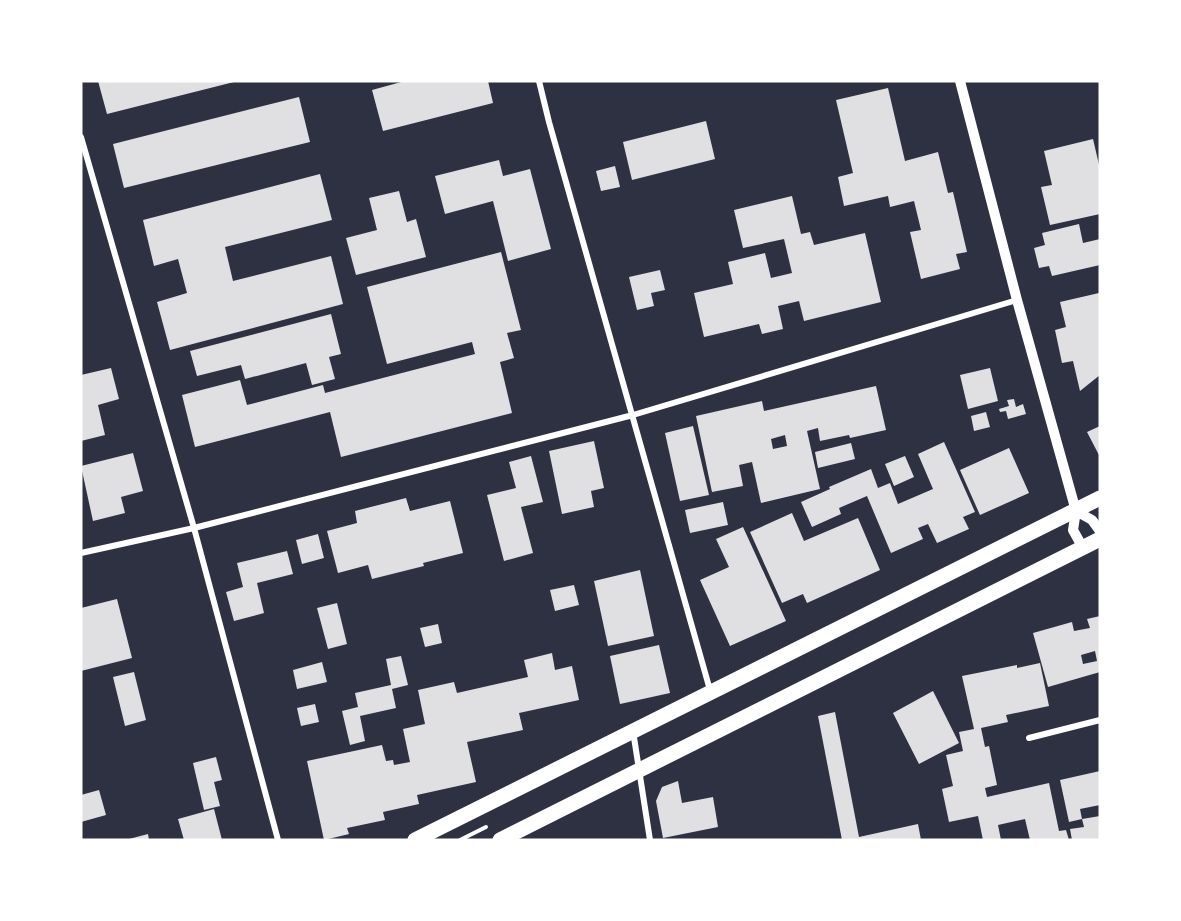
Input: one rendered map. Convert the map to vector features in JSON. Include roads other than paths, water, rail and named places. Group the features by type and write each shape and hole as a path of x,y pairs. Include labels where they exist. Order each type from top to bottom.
{"main road":[{"path":"415,840 1100,498"},
{"path":"500,840 1100,539"}],"street":[{"path":"539,81 710,691"},
{"path":"960,81 1017,300 1076,510 1073,530 1083,548"},
{"path":"81,138 194,528 278,840"},
{"path":"81,554 194,528 633,415 1017,300"},
{"path":"1076,510 1092,520 1100,531"},
{"path":"1029,738 1100,720"},
{"path":"633,730 650,840"}]}
